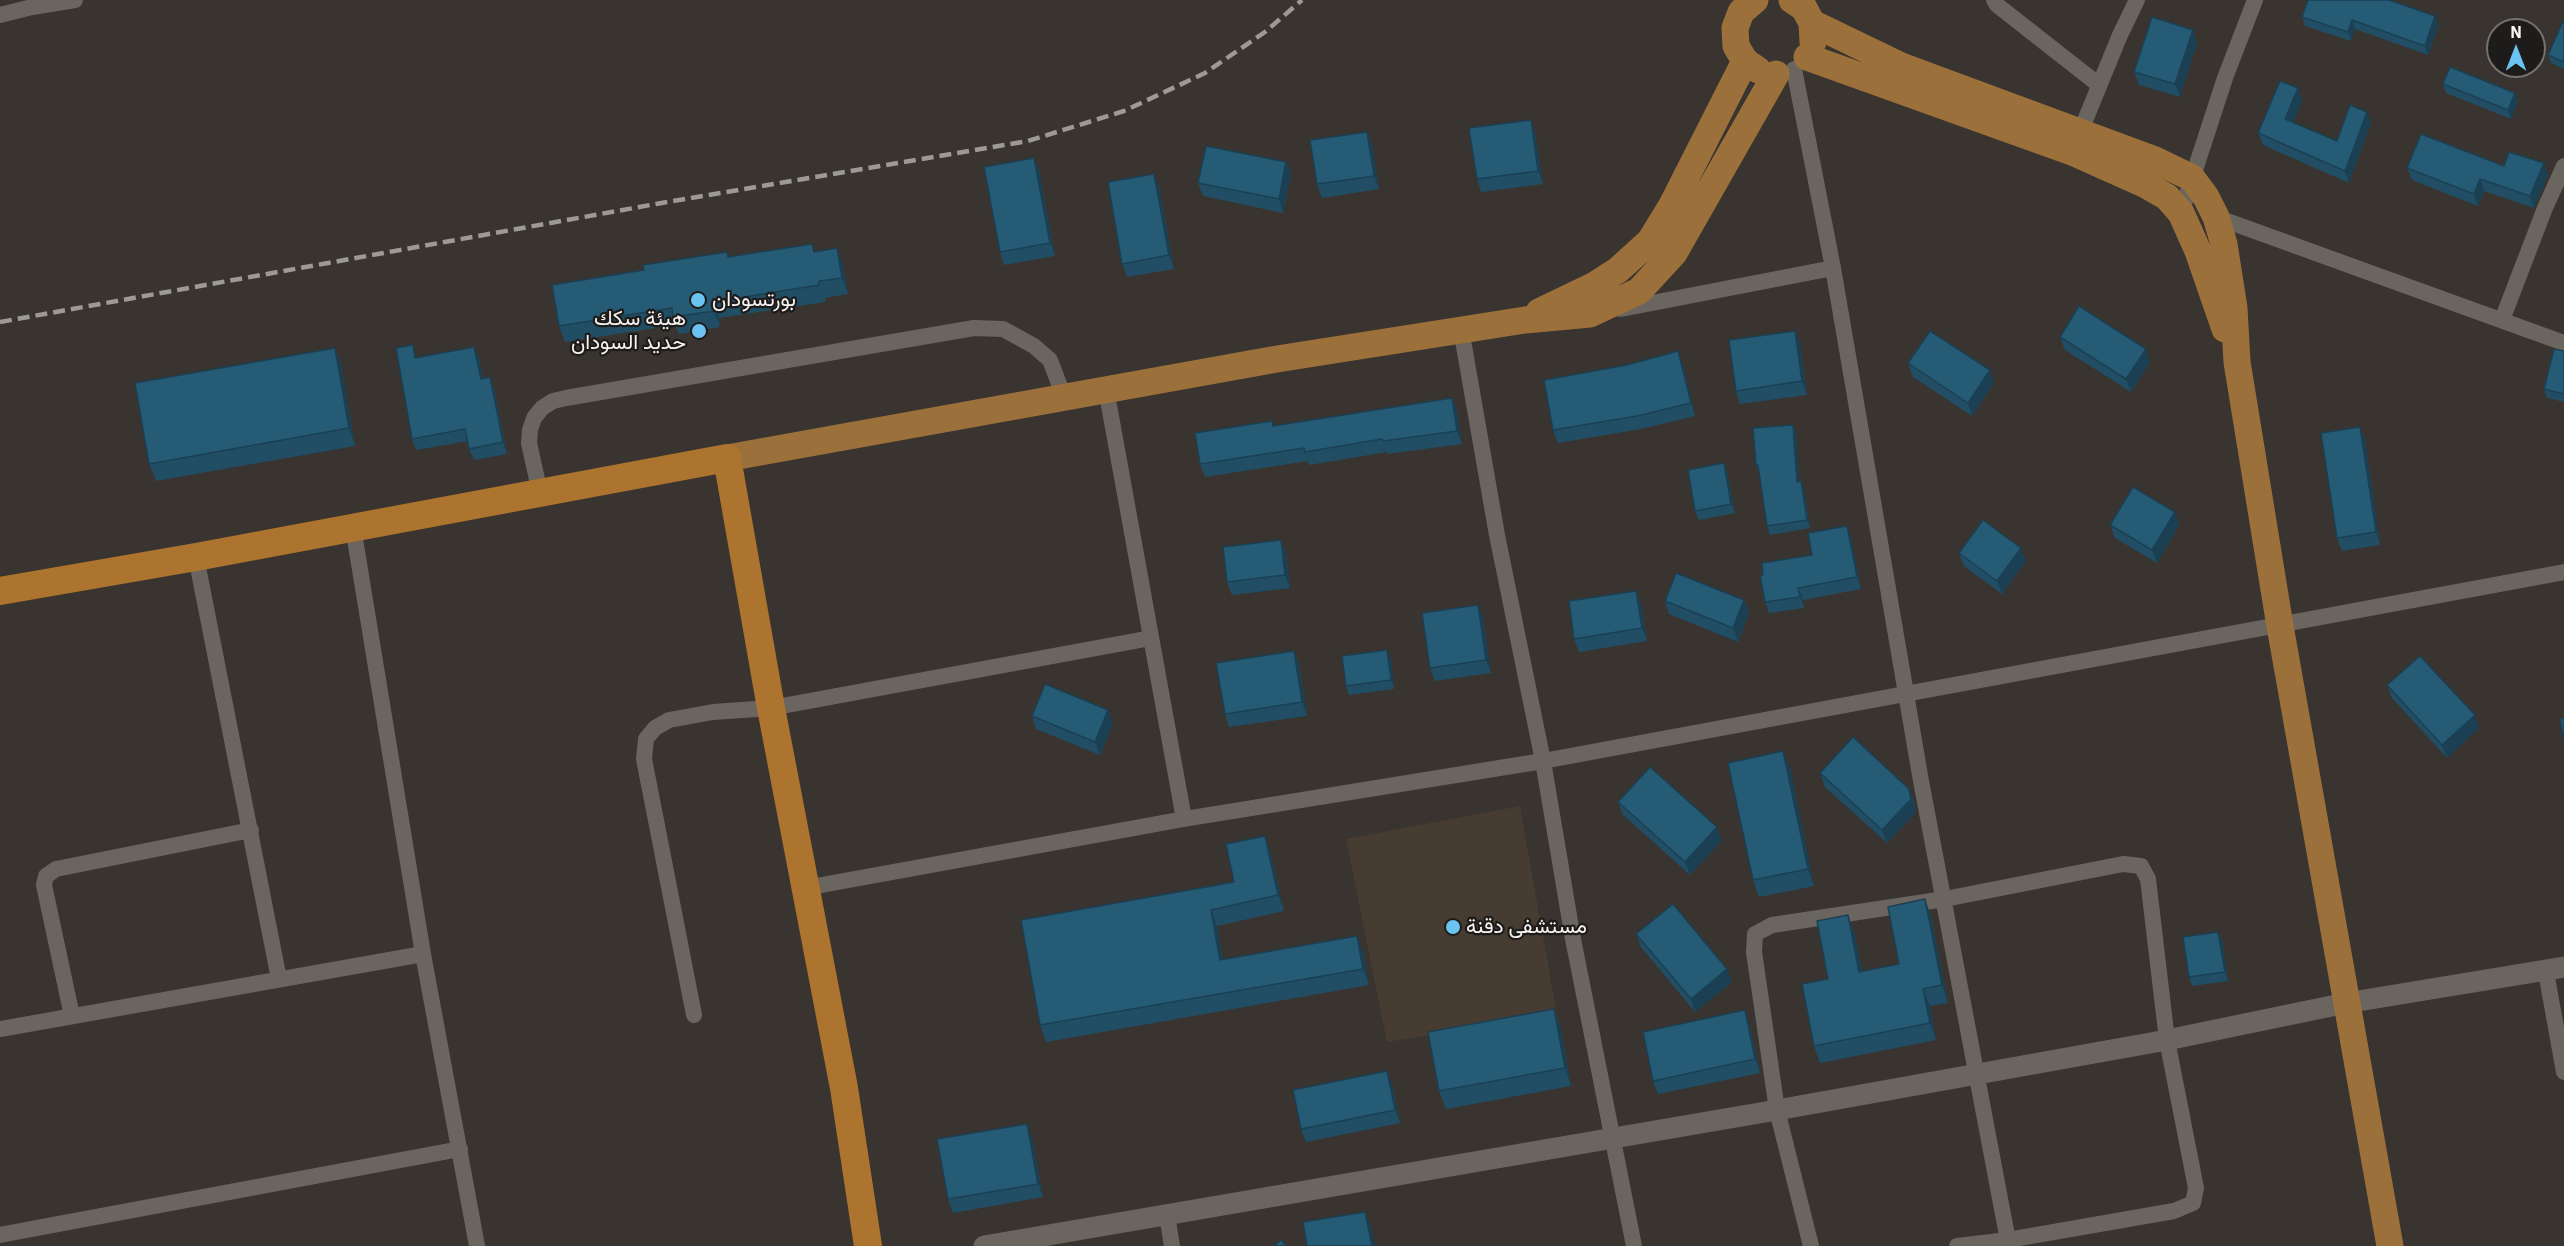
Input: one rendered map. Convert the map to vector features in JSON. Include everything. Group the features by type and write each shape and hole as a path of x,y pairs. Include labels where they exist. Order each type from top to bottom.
{"highway":[{"path":"0,591 728,458 771,708 844,1088 868,1246"}],"main road":[{"path":"728,458 1461,329 1590,314 1639,291 1674,253 1792,67 1813,41 1812,23 1803,8 1792,0"},
{"path":"1746,4 1735,28 1736,46 1745,61 1759,71 1792,67 2076,141 2155,159 2192,178 2206,196 2216,217 2224,244 2232,298 2237,362 2280,626 2391,1246"},
{"path":"1812,23 1901,66 2076,141 2167,197 2181,213 2198,251 2216,308 2237,362"},
{"path":"1525,320 1593,286 1618,270 1650,241 1672,205 1745,61"},
{"path":"1650,241 1674,253"}],"street":[{"path":"0,15 75,0"},
{"path":"1994,0 1997,5 2099,85"},
{"path":"2076,141 2137,0"},
{"path":"2181,213 2224,78 2255,0"},
{"path":"1792,67 1833,268 1921,782 1945,899 2008,1243"},
{"path":"2502,320 2545,208 2564,166"},
{"path":"2216,217 2564,343"},
{"path":"1590,314 1833,268"},
{"path":"540,493 529,443 530,430 534,418 542,408 553,401 566,398 974,328 1003,329 1034,346 1050,360 1065,397"},
{"path":"1461,329 1497,535 1543,761 1573,939 1634,1246"},
{"path":"1106,390 1184,819"},
{"path":"354,527 423,954 477,1246"},
{"path":"196,557 279,979"},
{"path":"805,888 1184,819 1543,761 2564,572"},
{"path":"694,1014 644,759 646,739 655,729 669,720 713,711 771,708 1151,638"},
{"path":"72,1016 44,885 46,876 56,869 251,830"},
{"path":"1811,1246 1778,1110 1754,952 1755,934 1772,925 1945,899 2123,864 2141,866 2148,879 2167,1040 2196,1188 2193,1203 2174,1211 2008,1243 1957,1246"},
{"path":"0,1029 423,954"},
{"path":"984,1246 1778,1110 2167,1040 2346,1003 2555,969 2564,1072"},
{"path":"0,1235 460,1149"},
{"path":"1167,1215 1172,1246"}],"shaded area":[{"name":"مستشفى دقنة","path":"1520,806 1557,1015 1387,1042 1346,839"}],"building":[{"path":"2308,0 2389,0 2435,16 2425,46 2352,20 2348,32 2302,17"},
{"path":"2152,17 2193,30 2175,84 2134,72"},
{"path":"2564,19 2564,62 2548,55"},
{"path":"2450,67 2515,93 2508,110 2443,84"},
{"path":"2280,81 2298,88 2285,119 2337,141 2350,105 2367,112 2345,171 2258,133"},
{"path":"1531,120 1538,171 1477,179 1469,128"},
{"path":"1367,132 1374,176 1317,184 1310,140"},
{"path":"2421,134 2504,166 2509,152 2544,163 2530,196 2480,179 2474,194 2407,168"},
{"path":"1206,146 1286,162 1279,199 1198,183"},
{"path":"1034,158 1050,243 1000,252 984,167"},
{"path":"1154,174 1169,255 1122,264 1108,182"},
{"path":"812,244 814,252 837,248 842,278 819,281 819,285 713,302 714,311 673,317 672,308 559,326 552,285 644,270 643,265 727,252 728,257"},
{"path":"2079,306 2146,349 2126,379 2060,337"},
{"path":"1795,331 1802,381 1736,391 1729,340"},
{"path":"1930,331 1990,370 1968,403 1908,363"},
{"path":"413,345 415,358 474,347 481,379 490,377 503,442 469,449 465,429 412,439 396,348"},
{"path":"335,348 349,428 149,464 135,383"},
{"path":"2554,349 2564,351 2564,394 2544,389"},
{"path":"1678,351 1691,403 1637,416 1553,430 1544,380 1627,365"},
{"path":"1452,398 1457,431 1383,441 1382,439 1305,452 1304,448 1200,464 1195,433 1272,421 1273,426"},
{"path":"1793,425 1797,482 1801,481 1807,520 1767,526 1758,465 1756,465 1753,428"},
{"path":"2360,427 2376,532 2337,538 2321,433"},
{"path":"1724,463 1731,504 1695,511 1688,470"},
{"path":"2133,487 2175,512 2152,550 2110,525"},
{"path":"1983,520 2021,548 1997,581 1959,553"},
{"path":"1847,526 1857,577 1798,588 1800,597 1765,602 1760,575 1763,575 1762,563 1812,555 1808,533"},
{"path":"1281,540 1285,575 1227,582 1223,547"},
{"path":"1676,573 1744,600 1733,628 1665,601"},
{"path":"1636,591 1642,628 1574,639 1569,601"},
{"path":"1478,605 1486,660 1430,668 1422,613"},
{"path":"1387,650 1391,680 1346,686 1342,656"},
{"path":"1294,651 1302,702 1225,714 1216,663"},
{"path":"2420,656 2475,715 2442,745 2387,685"},
{"path":"1045,684 1108,710 1095,742 1032,716"},
{"path":"2564,718 2564,742 2560,719"},
{"path":"1853,737 1909,789 1911,799 1882,830 1820,773"},
{"path":"1783,751 1808,869 1753,880 1728,763"},
{"path":"1650,767 1717,827 1685,862 1618,802"},
{"path":"1265,836 1278,895 1211,910 1220,960 1357,936 1363,969 1040,1025 1021,920 1234,882 1226,844"},
{"path":"1925,899 1942,985 1923,989 1930,1023 1814,1046 1802,984 1828,979 1817,921 1848,915 1859,972 1899,964 1888,907"},
{"path":"1673,904 1727,969 1691,999 1636,934"},
{"path":"2218,932 2225,972 2189,977 2183,937"},
{"path":"1554,1009 1565,1068 1439,1091 1428,1032"},
{"path":"1745,1010 1755,1059 1653,1081 1643,1032"},
{"path":"1387,1071 1395,1110 1301,1129 1293,1090"},
{"path":"1027,1124 1038,1184 948,1199 937,1139"},
{"path":"1365,1212 1372,1246 1307,1246 1303,1222"},
{"path":"1281,1240 1286,1246 1274,1246"}],"railway":[{"path":"0,322 656,204 1028,141 1124,111 1205,73 1265,32 1302,0"}],"place":[{"name":"بورتسودان","path":"698,300"},
{"name":"هيئة سكك حديد السودان","path":"699,331"},
{"name":"مستشفى دقنة","path":"1453,927"}]}
